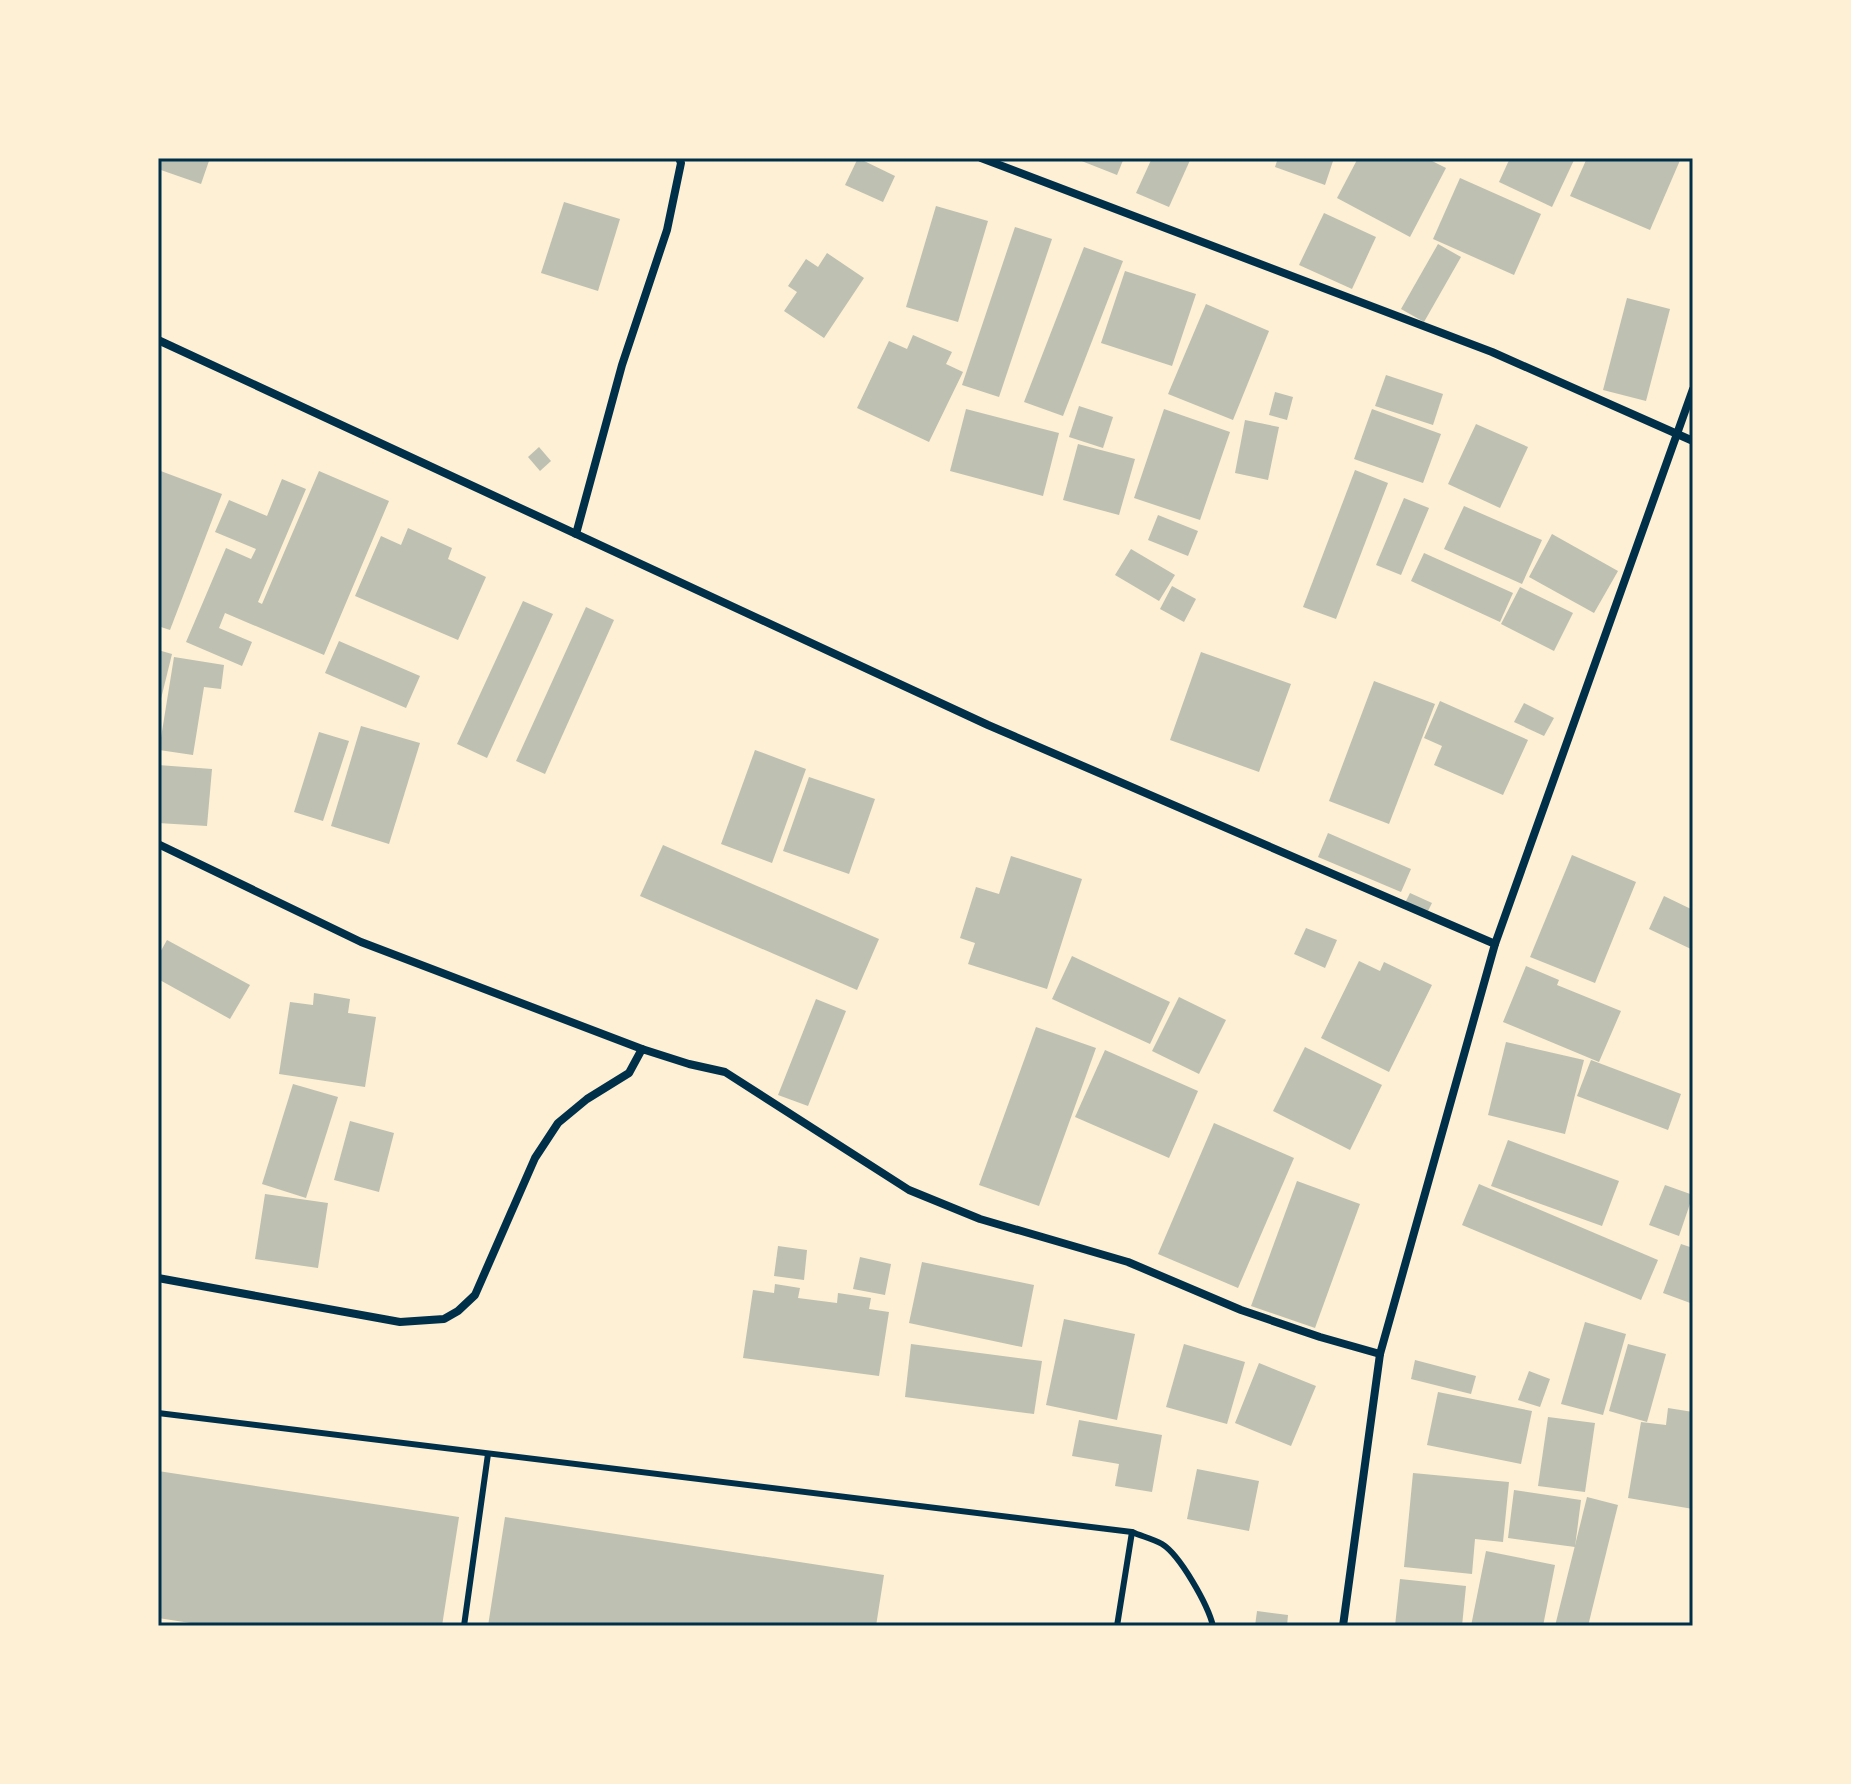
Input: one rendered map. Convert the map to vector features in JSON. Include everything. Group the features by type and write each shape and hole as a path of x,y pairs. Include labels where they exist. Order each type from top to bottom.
{"street":[{"path":"576,534 622,365 667,230 681,163 679,158"},
{"path":"981,158 1492,352 1693,441"},
{"path":"158,340 988,725 1495,944"},
{"path":"1343,1626 1380,1354 1495,944 1693,389"},
{"path":"158,844 361,942 642,1049 725,1072 909,1190 980,1219 1128,1262 1241,1310 1380,1354"},
{"path":"158,1278 400,1322 444,1319 475,1295 535,1158 558,1123 587,1099 629,1073 642,1049"}],"lane":[{"path":"158,1413 1132,1532 1164,1545 1209,1609 1213,1626"},
{"path":"464,1626 488,1454"},
{"path":"1117,1626 1132,1532"}],"building":[{"path":"158,158 210,158 201,184 158,169"},
{"path":"858,158 895,176 883,202 845,185"},
{"path":"1074,158 1124,158 1117,175"},
{"path":"1152,158 1191,158 1169,207 1136,193"},
{"path":"1278,158 1323,158 1333,161 1325,185 1275,167"},
{"path":"1358,158 1426,158 1446,168 1410,237 1337,198"},
{"path":"1510,158 1575,158 1552,207 1499,182"},
{"path":"1587,158 1681,158 1650,230 1570,196"},
{"path":"1460,178 1541,214 1514,275 1433,239"},
{"path":"564,202 620,219 598,291 541,273"},
{"path":"936,206 988,221 958,322 906,307"},
{"path":"1324,213 1376,237 1352,289 1299,265"},
{"path":"1015,227 1052,239 999,397 962,385"},
{"path":"1438,244 1461,257 1424,322 1401,309"},
{"path":"1084,247 1123,261 1063,416 1024,402"},
{"path":"827,253 864,278 824,338 784,311 797,292 788,286 806,259 818,267"},
{"path":"1125,271 1196,294 1172,366 1101,343"},
{"path":"1627,298 1670,309 1646,401 1603,390"},
{"path":"1206,304 1269,331 1233,420 1168,394"},
{"path":"913,335 952,352 946,364 963,372 929,442 857,408 889,341 907,349"},
{"path":"1386,375 1443,394 1433,425 1375,406"},
{"path":"1275,392 1293,397 1287,420 1269,415"},
{"path":"1079,406 1113,417 1103,448 1069,437"},
{"path":"966,409 1059,433 1043,496 950,471"},
{"path":"1164,409 1230,432 1200,520 1134,498"},
{"path":"1372,409 1441,434 1423,483 1354,459"},
{"path":"1245,420 1279,427 1268,480 1235,473"},
{"path":"1476,424 1528,447 1500,508 1448,484"},
{"path":"1078,444 1135,459 1119,515 1063,500"},
{"path":"539,447 551,461 540,471 528,457"},
{"path":"158,470 222,494 170,630 158,626"},
{"path":"1355,470 1388,483 1336,619 1303,607"},
{"path":"319,471 389,501 324,655 225,613 219,628 252,642 242,666 186,642 226,548 251,559 256,549 215,532 229,500 267,516 282,479 306,489 258,602 262,604"},
{"path":"1404,498 1429,508 1401,575 1376,565"},
{"path":"1464,506 1542,540 1522,584 1444,549"},
{"path":"1158,515 1198,531 1188,556 1148,540"},
{"path":"408,528 452,548 448,559 486,577 458,640 355,596 381,536 401,545"},
{"path":"1552,534 1618,571 1594,613 1529,577"},
{"path":"1131,549 1175,575 1159,601 1115,575"},
{"path":"1424,553 1513,593 1500,622 1411,581"},
{"path":"1172,586 1196,599 1184,622 1160,609"},
{"path":"1520,587 1573,613 1554,651 1501,624"},
{"path":"523,601 553,614 487,758 457,744"},
{"path":"586,607 614,620 545,774 516,761"},
{"path":"339,641 420,676 406,708 325,673"},
{"path":"158,650 172,654 159,707 158,707"},
{"path":"1201,652 1291,684 1259,772 1170,740"},
{"path":"174,657 224,665 221,689 204,687 193,755 159,750"},
{"path":"1374,681 1435,704 1389,824 1329,801"},
{"path":"1440,701 1528,740 1503,795 1434,765 1442,746 1424,738"},
{"path":"1524,703 1554,718 1544,736 1514,722"},
{"path":"361,726 420,743 389,844 331,826"},
{"path":"319,732 349,741 323,821 294,812"},
{"path":"755,750 806,769 772,863 721,844"},
{"path":"158,765 212,769 207,826 158,823"},
{"path":"809,777 875,799 849,874 783,851"},
{"path":"1328,833 1411,869 1401,892 1318,857"},
{"path":"663,845 879,939 857,990 640,896"},
{"path":"1572,855 1636,882 1595,983 1530,957"},
{"path":"1011,856 1082,879 1047,989 968,964 975,943 960,938 976,887 999,894"},
{"path":"1410,893 1432,903 1427,913 1405,903"},
{"path":"1664,896 1693,910 1693,950 1649,929"},
{"path":"1306,928 1337,940 1325,968 1294,954"},
{"path":"167,940 250,985 230,1019 158,979 158,956"},
{"path":"1072,956 1170,1002 1150,1044 1052,999"},
{"path":"1359,961 1380,971 1384,962 1432,985 1389,1072 1321,1038"},
{"path":"1526,966 1559,980 1557,985 1621,1011 1599,1062 1503,1022"},
{"path":"314,993 350,999 348,1013 376,1017 365,1087 279,1074 290,1002 313,1005"},
{"path":"1179,997 1226,1020 1199,1074 1152,1051"},
{"path":"816,999 846,1011 808,1106 778,1095"},
{"path":"1036,1027 1096,1048 1039,1206 979,1185"},
{"path":"1506,1042 1584,1060 1565,1134 1488,1115"},
{"path":"1305,1047 1382,1085 1350,1150 1273,1111"},
{"path":"1105,1050 1198,1091 1169,1158 1075,1117"},
{"path":"1591,1060 1681,1094 1668,1130 1577,1096"},
{"path":"293,1084 338,1097 306,1198 262,1184"},
{"path":"350,1121 394,1133 379,1192 334,1180"},
{"path":"1214,1123 1294,1158 1238,1288 1158,1254"},
{"path":"1508,1140 1619,1181 1602,1226 1491,1186"},
{"path":"1297,1181 1360,1204 1315,1328 1251,1306"},
{"path":"1479,1184 1658,1260 1641,1300 1462,1225"},
{"path":"1665,1185 1693,1195 1679,1236 1649,1225"},
{"path":"265,1194 328,1203 318,1268 255,1259"},
{"path":"1681,1244 1693,1248 1693,1304 1663,1293"},
{"path":"778,1246 807,1250 804,1280 774,1276"},
{"path":"860,1257 891,1264 885,1295 853,1289"},
{"path":"922,1262 1034,1285 1022,1347 909,1323"},
{"path":"775,1284 800,1288 798,1298 837,1303 838,1293 871,1298 869,1309 889,1312 879,1376 743,1358 753,1290 774,1293"},
{"path":"1064,1319 1135,1334 1117,1420 1046,1405"},
{"path":"1585,1322 1626,1334 1603,1415 1561,1404"},
{"path":"911,1344 1042,1361 1034,1414 905,1397"},
{"path":"1184,1344 1245,1362 1227,1424 1166,1407"},
{"path":"1628,1344 1666,1354 1647,1422 1609,1411"},
{"path":"1415,1360 1476,1376 1471,1394 1411,1379"},
{"path":"1259,1363 1316,1386 1291,1446 1235,1423"},
{"path":"1529,1371 1550,1379 1540,1407 1518,1400"},
{"path":"1438,1392 1532,1411 1521,1464 1427,1445"},
{"path":"1668,1408 1693,1412 1693,1509 1628,1498 1641,1422 1666,1425"},
{"path":"1548,1417 1595,1423 1585,1492 1538,1486"},
{"path":"1079,1420 1162,1435 1152,1492 1115,1486 1119,1464 1072,1456"},
{"path":"1197,1469 1259,1481 1249,1531 1187,1519"},
{"path":"158,1471 459,1517 442,1626 210,1626 158,1618"},
{"path":"1413,1473 1509,1482 1503,1542 1475,1539 1472,1574 1404,1567"},
{"path":"1514,1490 1581,1500 1575,1547 1508,1538"},
{"path":"1587,1497 1618,1505 1588,1626 1555,1626"},
{"path":"505,1517 884,1575 876,1626 488,1626"},
{"path":"1486,1551 1555,1565 1543,1626 1471,1626"},
{"path":"1400,1579 1466,1586 1462,1626 1395,1626"},
{"path":"1257,1611 1288,1615 1287,1626 1255,1626"}]}
